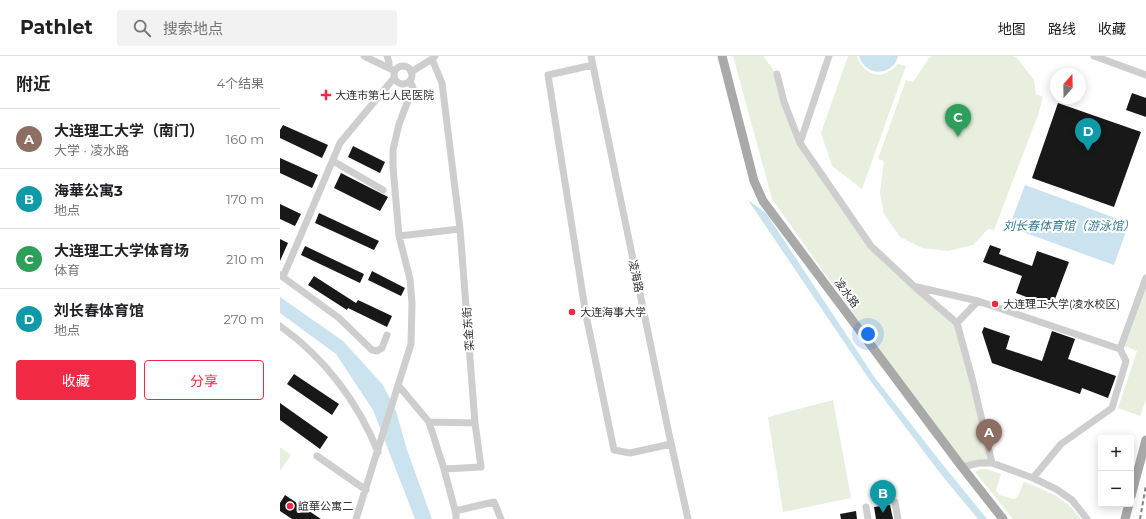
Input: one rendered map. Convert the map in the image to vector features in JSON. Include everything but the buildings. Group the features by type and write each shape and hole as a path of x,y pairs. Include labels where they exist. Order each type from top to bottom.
{"main road":[{"name":"凌水路","path":"722,56 754,181 763,201 962,467 1003,519"},
{"path":"1134,485 1146,440"},
{"path":"1125,519 1128,507"}],"street":[{"path":"364,56 393,72"},
{"path":"387,56 393,72 400,83 405,84 410,81"},
{"name":"凌海路","path":"592,56 671,444 688,519"},
{"path":"800,143 829,56"},
{"path":"1094,56 1146,75"},
{"name":"栾金东街","path":"411,72 434,58 442,83 460,230 474,423 481,467 444,469"},
{"path":"593,65 548,74 586,315 614,450 630,453 671,444"},
{"path":"356,519 411,344 412,303 410,279 399,236 393,167 393,150 399,124 413,88 410,81 412,76 411,72 408,68 403,66 398,67 393,72 340,144 282,276 339,318 372,350 377,351 382,348 387,335"},
{"path":"777,74 784,102 800,143 871,246 957,323 973,382 992,463"},
{"path":"333,161 383,190"},
{"path":"399,236 460,230"},
{"path":"1120,349 1146,278"},
{"path":"915,286 978,301 1120,349 1126,361 1112,408 1061,444 1033,478"},
{"path":"957,323 978,301"},
{"path":"280,326 310,350 345,391 379,449"},
{"path":"397,389 429,422 444,469 456,519"},
{"path":"429,422 474,423"},
{"path":"317,456 366,490"},
{"path":"962,467 979,463 992,463 1033,478 1056,489 1072,500 1087,519"},
{"path":"455,511 494,502 501,519"},
{"path":"895,502 898,519"},
{"path":"866,507 868,519"}],"green space":[{"path":"733,56 763,56 778,76 800,143 871,246 957,323 992,463 962,467 772,199"},
{"path":"848,56 857,56 860,63 865,68 875,74 886,73 898,64 906,66 862,189 832,166 821,133"},
{"path":"933,56 1013,56 1017,58 1034,80 1036,94 1043,97 1038,115 994,230 988,229 973,245 948,251 922,248 900,237 884,214 880,193 884,161 878,159 906,80 913,82 929,58"},
{"path":"1146,289 1146,400 1140,416 1118,408 1137,351 1125,346"},
{"path":"833,400 851,498 783,512 768,417"},
{"path":"280,447 291,455 280,471"},
{"path":"980,469 986,469 1001,474 996,490 999,495 1014,499 1018,496 1024,482 1063,500 1081,519 1013,519 975,472"}],"water":[{"path":"859,56 898,56 891,68 879,72 867,68 862,63"},
{"name":"刘长春体育馆（游泳馆）","path":"1025,185 1129,223 1114,265 1009,227"},
{"path":"748,200 766,213 875,378 987,519 978,519 940,473 869,379"},
{"path":"280,297 343,341 383,385 396,411 407,450 432,519 415,519 373,410 336,354 280,313"}],"railway":[{"path":"1140,519 1146,485"}],"place":[{"name":"大连市第七人民医院","path":"326,95"},
{"name":"大连理工大学体育场","path":"958,137"},
{"name":"刘长春体育馆","path":"1088,151"},
{"name":"大连理工大学(凌水校区)","path":"995,304"},
{"name":"大连海事大学","path":"572,312"},
{"name":"大连理工大学（南门）","path":"989,452"},
{"name":"誼華公寓二","path":"290,506"},
{"name":"海華公寓3","path":"883,513"}]}
